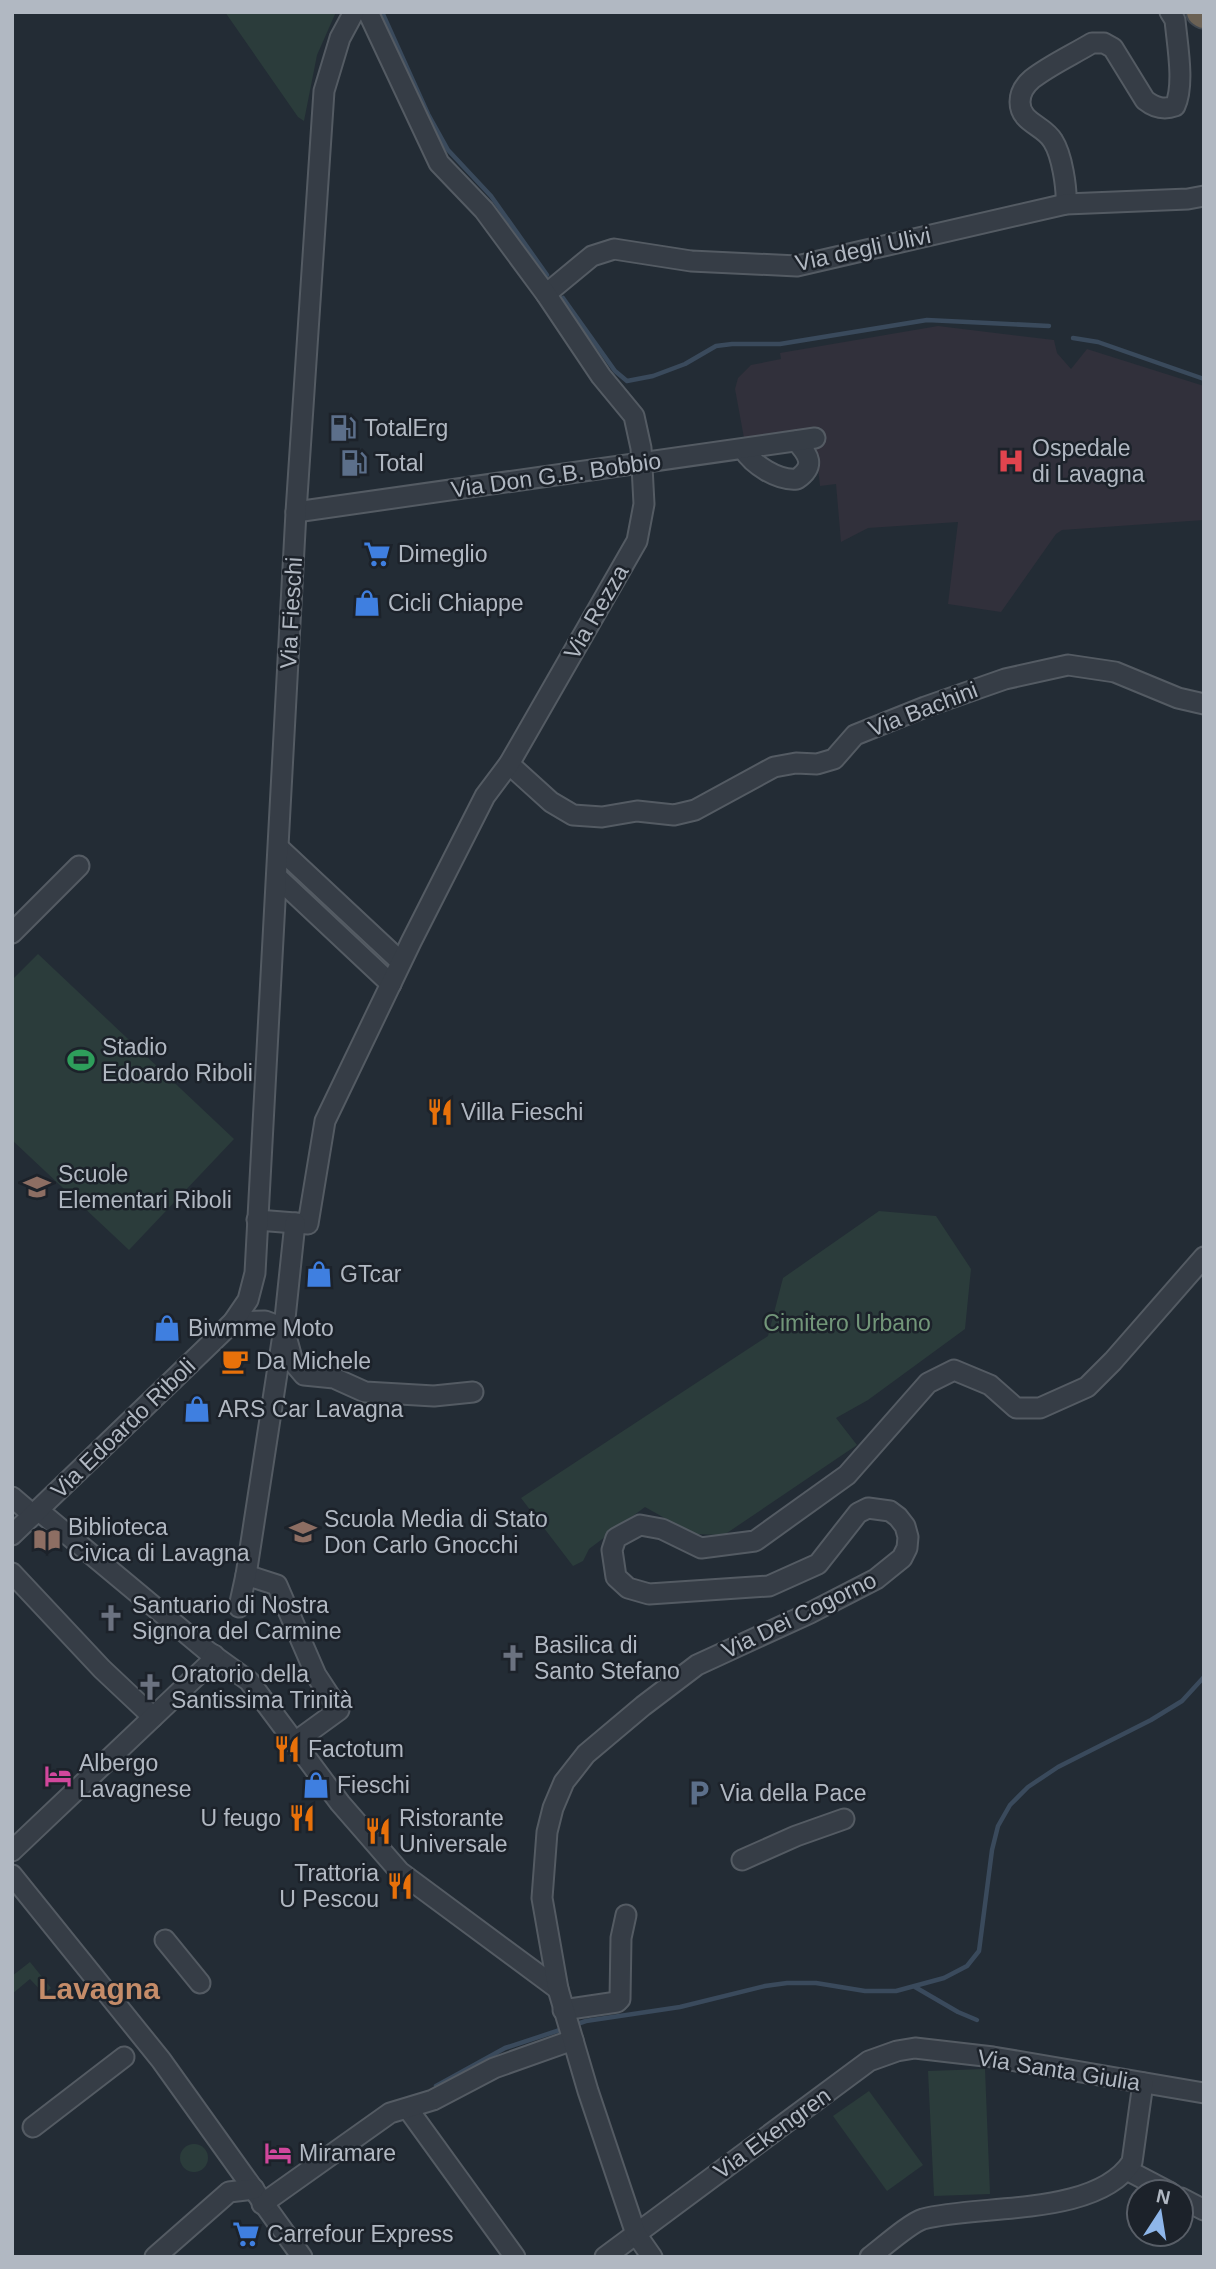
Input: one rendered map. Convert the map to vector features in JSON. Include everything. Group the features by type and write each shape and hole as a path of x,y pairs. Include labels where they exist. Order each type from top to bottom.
{"street":[{"name":"Via Fieschi","path":"257,1220 296,512 324,91 340,38 354,12"},
{"name":"Via Rezza","path":"295,1223 308,1224 325,1121 401,962 485,796 509,764 636,541 644,505 642,463 634,416 601,376 546,294 484,210 439,163 368,12"},
{"path":"1066,204 1067,189 1054,141 1026,118 1020,109 1020,94 1030,80 1092,43 1104,43 1113,48 1145,100 1166,109 1175,106 1180,82 1175,20 1170,12"},
{"name":"Via degli Ulivi","path":"546,294 592,256 614,249 691,261 797,266 1066,204 1204,196"},
{"name":"Via Don G.B. Bobbio","path":"296,512 805,440 810,461 807,470 797,479 781,478 761,467 743,449"},
{"name":"Via Bachini","path":"509,764 551,802 573,816 602,817 637,810 674,815 695,810 774,767 796,763 817,764 834,759 855,735 925,707 1005,679 1068,664 1115,672 1178,698 1204,704"},
{"path":"279,848 401,962"},
{"path":"12,933 79,866"},
{"path":"277,877 391,984"},
{"path":"239,1607 284,1328 295,1223 257,1220"},
{"name":"Via Edoardo Riboli","path":"12,1535 233,1322 248,1300 255,1273 257,1220"},
{"name":"Via Dei Cogorno","path":"558,1989 542,1898 547,1832 564,1782 586,1754 697,1665 876,1579 902,1558 908,1537 905,1526 890,1511 868,1508 858,1513 818,1564 769,1586 649,1594 628,1588 616,1577 612,1550 616,1538 640,1525 662,1529 701,1548 755,1541 847,1475 928,1383 954,1370 990,1385 1016,1408 1040,1408 1087,1387 1204,1257"},
{"path":"233,1322 265,1321 284,1328"},
{"path":"284,1328 293,1362 304,1375 334,1378 365,1392 434,1396 473,1392"},
{"path":"12,1497 249,1681 340,1803 400,1872 558,1989 636,2234 652,2257"},
{"path":"12,1573 102,1669 153,1717"},
{"path":"246,1575 276,1585 316,1675 339,1710 295,1742"},
{"path":"12,1852 208,1665 214,1655"},
{"path":"742,1860 844,1818"},
{"path":"12,1875 162,2060 302,2257"},
{"path":"155,2257 229,2192 258,2197 390,2113 433,2100 568,2025 617,2002 620,1999 621,1938 626,1915"},
{"path":"165,1940 200,1983"},
{"name":"Via Ekengren","path":"605,2257 869,2062 897,2051 915,2048"},
{"name":"Via Santa Giulia","path":"915,2048 993,2057 1204,2093"},
{"path":"33,2127 124,2057"},
{"path":"870,2257 920,2220 1065,2202 1113,2182 1132,2162 1143,2083"},
{"path":"408,2109 515,2257"},
{"path":"1126,2171 1140,2178"}],"shaded area":[{"name":"Ospedale di Lavagna","path":"938,326 1054,340 1057,353 1071,369 1087,349 1204,386 1204,520 1062,530 1056,534 1001,612 948,604 958,522 868,528 841,542 836,484 820,486 814,431 744,438 735,389 738,378 751,365 781,359 780,353"}],"green space":[{"path":"225,12 336,12 317,55 304,121 298,117"},
{"name":"Stadio Edoardo Riboli","path":"38,954 234,1139 129,1250 12,1140 12,980"},
{"name":"Cimitero Urbano","path":"879,1211 936,1216 971,1269 965,1329 868,1400 836,1418 857,1445 724,1535 693,1534 645,1507 589,1549 583,1561 573,1566 521,1498 768,1336 783,1278"},
{"path":"30,1962 51,1988 44,1994 30,1979 12,1994 12,1976"},
{"path":"985,2069 990,2194 934,2196 928,2071"},
{"path":"869,2091 923,2165 887,2191 833,2116"},
{"path":"194,2144 204,2148 208,2158 204,2168 194,2172 184,2168 180,2158 184,2148"}],"waterway":[{"path":"382,12 428,114 448,150 491,196 547,275"},
{"path":"563,298 615,371 627,381 653,376 685,364 716,346 780,344 927,320 1049,326"},
{"path":"1073,338 1098,342 1204,379"},
{"path":"574,2025 680,2007 787,1983 816,1983 865,1991 896,1991 944,1978 967,1966 979,1951 992,1850 998,1826 1010,1805 1028,1787 1058,1767 1151,1720 1182,1701 1204,1677"},
{"path":"915,1987 977,2020"},
{"path":"436,2086 505,2048 566,2028"}],"place":[{"name":"TotalErg","path":"343,428"},
{"name":"Ospedale di Lavagna","path":"1011,461"},
{"name":"Total","path":"354,463"},
{"name":"Dimeglio","path":"377,554"},
{"name":"Cicli Chiappe","path":"367,603"},
{"name":"Stadio Edoardo Riboli","path":"81,1060"},
{"name":"Villa Fieschi","path":"440,1112"},
{"name":"Scuole Elementari Riboli","path":"37,1187"},
{"name":"GTcar","path":"319,1274"},
{"name":"Biwmme Moto","path":"167,1328"},
{"name":"Da Michele","path":"235,1361"},
{"name":"ARS Car Lavagna","path":"197,1409"},
{"name":"Scuola Media di Stato Don Carlo Gnocchi","path":"303,1532"},
{"name":"Biblioteca Civica di Lavagna","path":"47,1540"},
{"name":"Santuario di Nostra Signora del Carmine","path":"111,1618"},
{"name":"Basilica di Santo Stefano","path":"513,1658"},
{"name":"Oratorio della Santissima Trinità","path":"150,1687"},
{"name":"Factotum","path":"287,1749"},
{"name":"Albergo Lavagnese","path":"58,1776"},
{"name":"Fieschi","path":"316,1785"},
{"name":"Via della Pace","path":"699,1793"},
{"name":"U feugo","path":"302,1818"},
{"name":"Ristorante Universale","path":"378,1831"},
{"name":"Trattoria U Pescou","path":"400,1886"},
{"name":"Miramare","path":"278,2153"},
{"name":"Carrefour Express","path":"246,2234"}],"district":[{"name":"Lavagna","path":"99,1989"}]}
